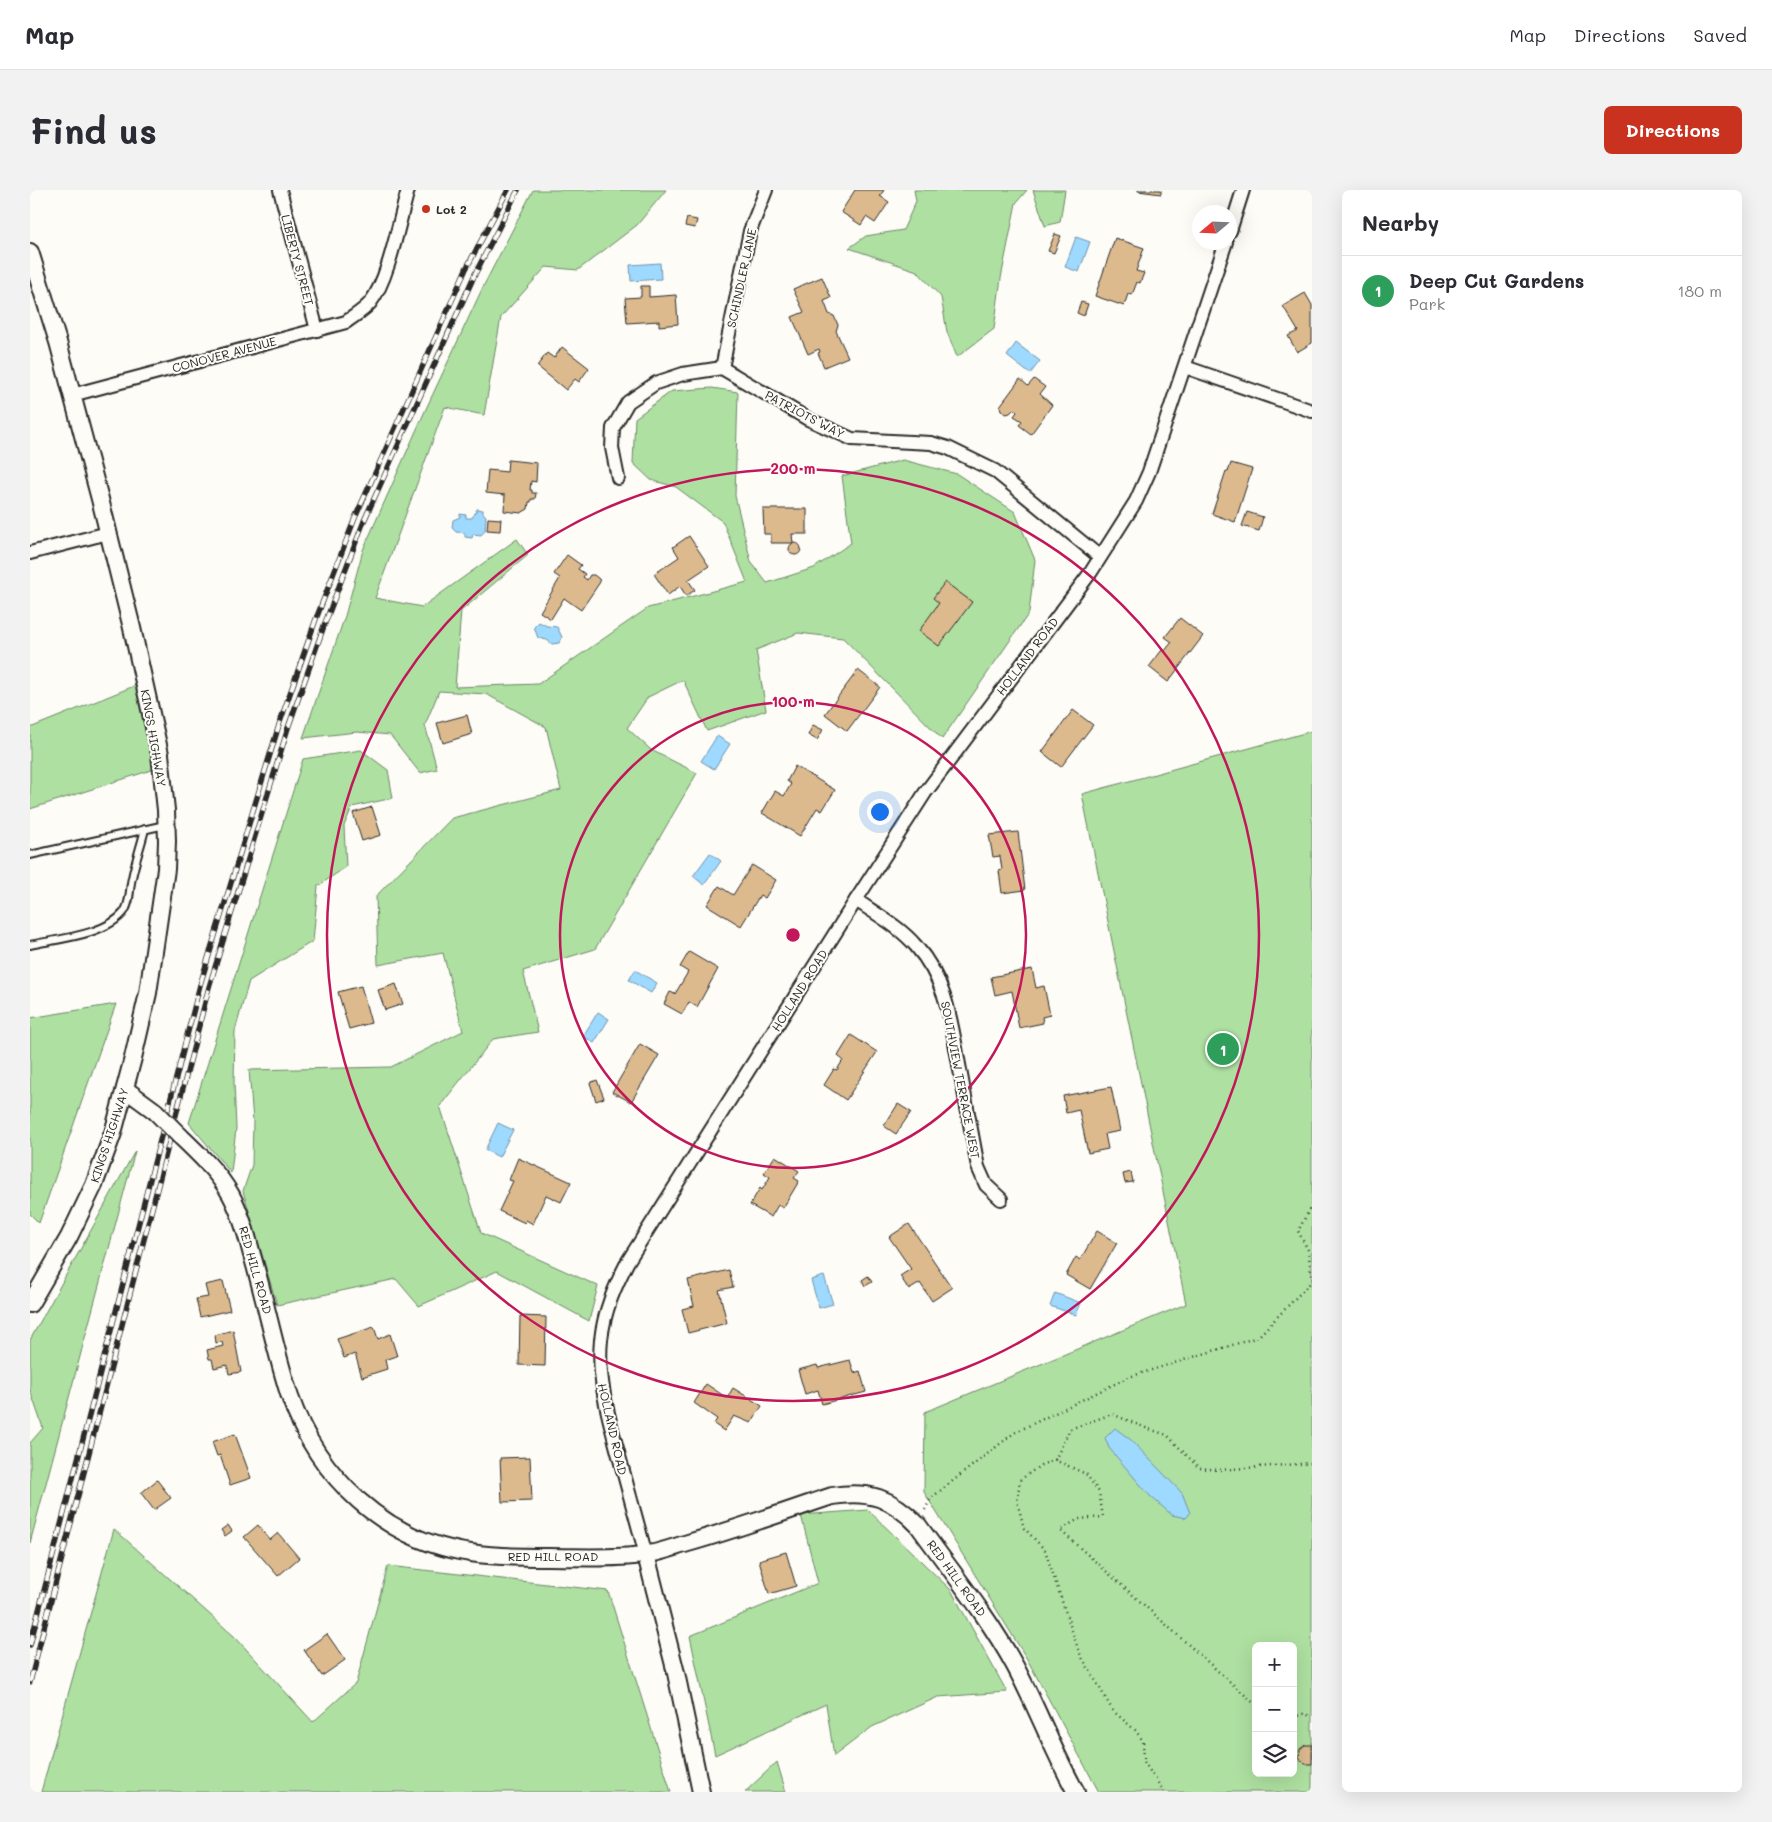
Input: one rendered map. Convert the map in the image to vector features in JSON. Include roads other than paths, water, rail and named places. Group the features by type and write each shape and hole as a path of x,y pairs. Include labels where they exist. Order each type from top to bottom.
{"street":[{"name":"LIBERTY STREET","path":"280,190 317,330"},
{"name":"CONOVER AVENUE","path":"72,395 346,322 363,310 370,302 384,277 408,190"},
{"name":"SCHINDLER LANE","path":"722,368 750,231 766,190"},
{"path":"1237,209 1243,190"},
{"name":"HOLLAND ROAD","path":"701,1792 676,1672 601,1381 601,1340 614,1286 856,900 926,792 1100,557 1136,501 1185,367 1223,250"},
{"name":"KINGS HIGHWAY","path":"30,252 58,342 132,628 160,754 166,824 166,869 148,993 125,1089 94,1185 69,1237 30,1304"},
{"path":"1185,367 1312,410"},
{"path":"618,478 612,448 613,428 628,402 656,383 683,374 722,368"},
{"name":"PATRIOTS WAY","path":"722,368 808,419 852,439 932,443 948,448 994,471 1100,557"},
{"path":"30,553 108,532"},
{"name":"SOUTHVIEW TERRACE WEST","path":"856,900 909,939 930,963 939,980 949,1010 978,1167 986,1185 1002,1199"},
{"name":"RED HILL ROAD","path":"125,1089 155,1111 211,1167 231,1196 246,1231 290,1395 302,1428 326,1467 358,1501 385,1521 412,1536 443,1547 470,1553 508,1556 575,1557 646,1555 713,1536 832,1496 848,1493 864,1494 887,1501 904,1511 918,1525 989,1622 1015,1666 1062,1768 1076,1792"}],"lane":[{"path":"30,855 166,824"},
{"path":"30,945 88,934 109,923 123,912 129,900 131,879 145,829"}],"water":[{"path":"1076,237 1090,242 1079,272 1065,267"},
{"path":"660,263 661,279 631,281 630,265"},
{"path":"1016,343 1040,361 1030,374 1007,356"},
{"path":"477,509 483,510 486,516 485,531 481,535 473,534 472,538 465,537 465,533 456,532 452,528 453,520 460,517 460,514 466,515 466,518 472,518"},
{"path":"539,622 547,626 557,627 562,637 559,643 552,644 547,640 538,638 534,627"},
{"path":"717,736 730,744 714,769 701,761"},
{"path":"710,853 721,861 704,885 693,876"},
{"path":"635,970 657,983 651,993 629,980"},
{"path":"598,1012 609,1019 594,1043 583,1036"},
{"path":"498,1123 513,1130 499,1157 485,1150"},
{"path":"824,1276 833,1304 819,1308 811,1280"},
{"path":"1055,1293 1081,1303 1076,1315 1050,1306"},
{"path":"1115,1428 1131,1440 1182,1493 1190,1513 1186,1518 1172,1515 1150,1496 1109,1448 1105,1438"}],"railway":[{"path":"30,1645 200,985 279,725 316,619 355,518 466,269 508,190"},
{"path":"30,1682 209,987 288,728 364,521 475,274 518,190"}],"place":[{"name":"Lot 2","path":"426,209"},
{"name":"Deep Cut Gardens","path":"1223,1049"}]}
